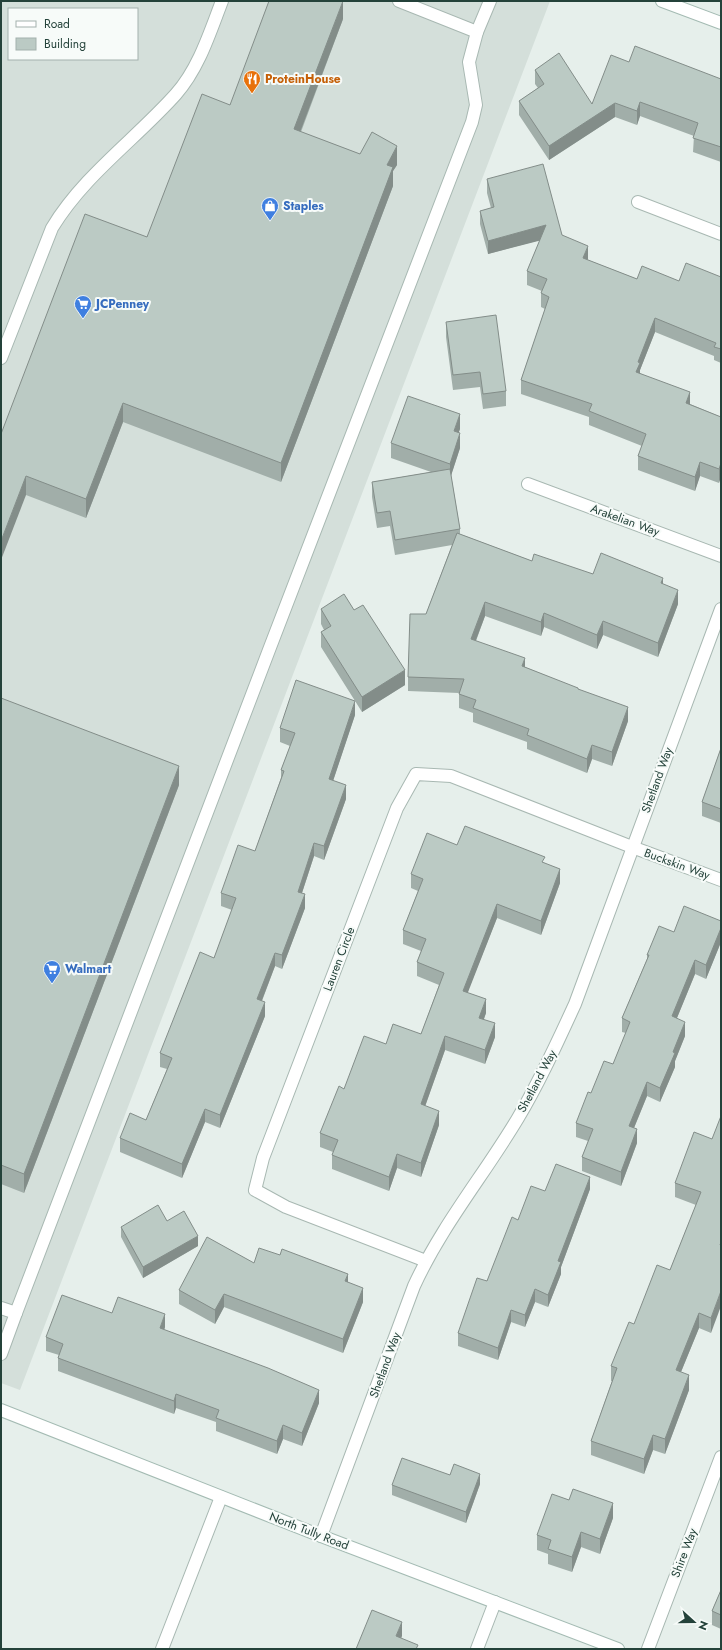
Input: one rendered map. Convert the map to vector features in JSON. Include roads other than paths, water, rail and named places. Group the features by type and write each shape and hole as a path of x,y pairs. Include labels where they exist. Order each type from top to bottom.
{"street":[{"path":"1,358 52,228 61,213 76,194 176,94 185,82 201,52 222,1"},
{"path":"399,1 477,32"},
{"path":"1,1354 472,122 476,104 469,62 477,32 490,1"},
{"path":"662,1 721,23"},
{"path":"638,202 721,234"},
{"name":"Arakelian Way","path":"528,484 721,556"},
{"name":"Shetland Way","path":"321,1536 412,1293 426,1262 447,1224 518,1118 548,1063 575,1004 721,609"},
{"name":"Lauren Circle","path":"426,1262 286,1207 255,1190 263,1158 397,808 416,774 450,776 632,847"},
{"name":"Buckskin Way","path":"632,847 721,880"},
{"path":"1,1308 16,1314"},
{"name":"North Tully Road","path":"1,1410 220,1497 618,1649"},
{"name":"Shire Way","path":"648,1649 721,1457"},
{"path":"162,1649 220,1497"},
{"path":"477,1649 495,1602"}],"place":[{"name":"ProteinHouse","path":"252,94"},
{"name":"Staples","path":"270,221"},
{"name":"JCPenney","path":"83,319"},
{"name":"Walmart","path":"52,984"}]}
